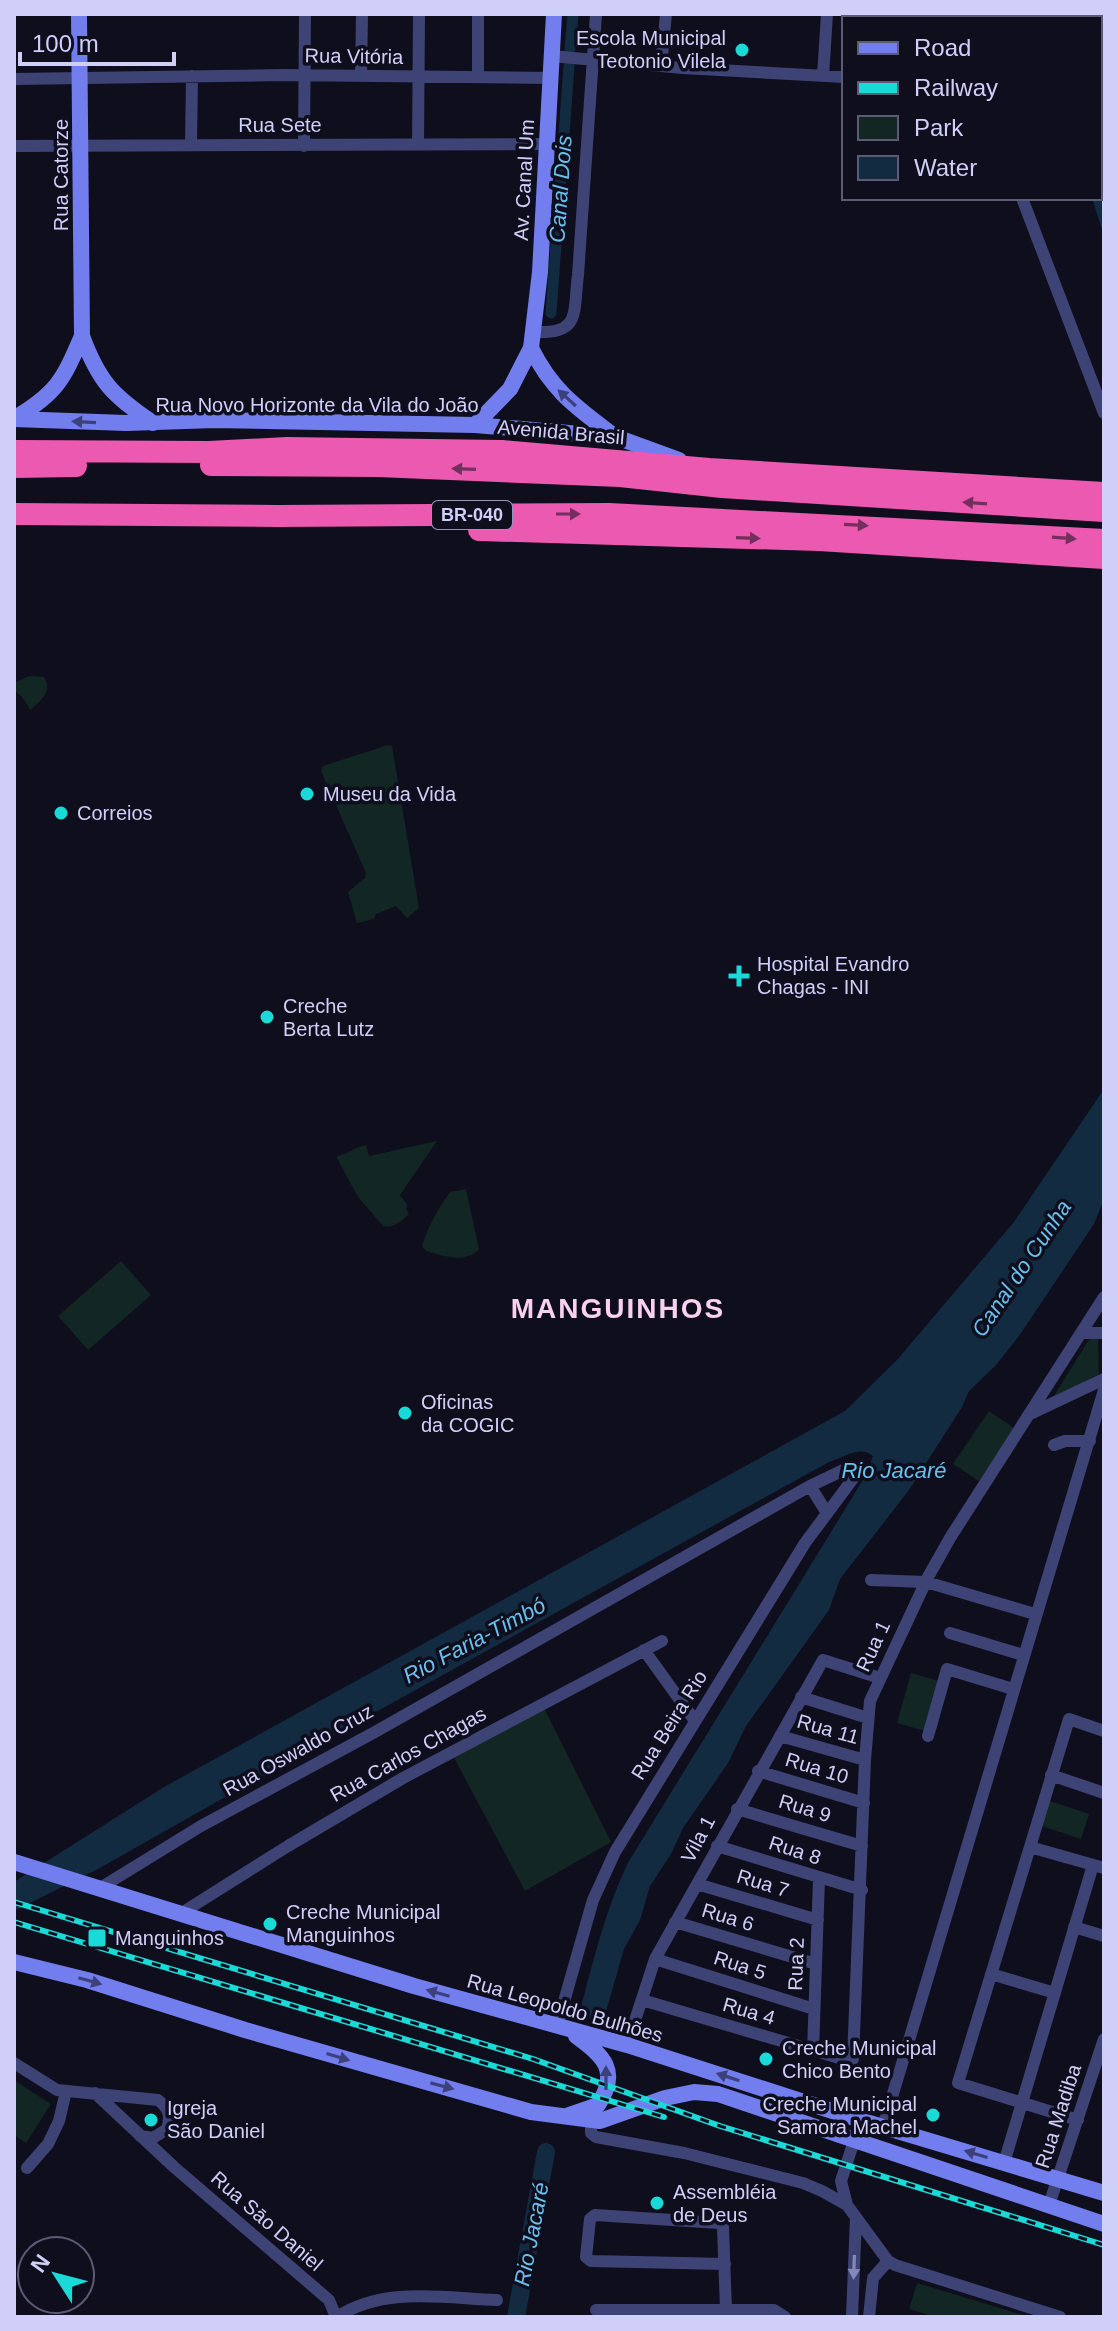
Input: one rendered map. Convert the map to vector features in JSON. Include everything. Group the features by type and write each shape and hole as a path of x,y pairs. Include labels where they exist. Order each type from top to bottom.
{"highway":[{"name":"Avenida Brasil","path":"14,451 209,452 287,448 502,451 709,469 1104,493"},
{"path":"287,448 378,466"},
{"name":"Avenida Brasil","path":"14,467 378,466 620,476 722,487 1104,511"},
{"name":"BR-040","path":"14,514 609,514 865,525 1104,540"},
{"path":"14,526 515,530 819,540 1104,558"}],"main road":[{"name":"Rua Catorze","path":"79,14 82,336 93,366 102,380 153,423"},
{"name":"Av. Canal Um","path":"532,340 540,272 554,14"},
{"name":"Rua Catorze","path":"14,418 52,392 63,378 82,336"},
{"path":"475,425 510,389 532,340"},
{"path":"532,340 541,368 563,397 616,437"},
{"name":"Rua Novo Horizonte da Vila do João","path":"14,418 153,423 215,420 475,425 616,437 709,469"},
{"name":"Rua Leopoldo Bulhões","path":"22,1865 406,1984 627,2045 883,2127 1104,2193"},
{"path":"14,1962 87,1980 245,2030 531,2112 591,2121 627,2113 665,2098 707,2092 1104,2224"},
{"path":"562,2028 602,2057 608,2076 607,2089 598,2105 563,2117"}],"street":[{"path":"304,146 305,14"},
{"path":"361,76 362,14"},
{"path":"418,145 419,14"},
{"path":"478,14 478,77"},
{"path":"532,340 564,330 573,317 596,14"},
{"path":"661,66 666,14"},
{"path":"823,76 827,14"},
{"path":"551,56 842,77"},
{"name":"Rua Vitória","path":"14,79 306,75 550,78"},
{"path":"191,145 192,76"},
{"name":"Rua Sete","path":"14,146 547,144"},
{"path":"1023,200 1104,413"},
{"name":"Rua 1","path":"846,2060 853,2059 854,2052 870,1701 950,1538 1104,1297"},
{"path":"1082,1333 1104,1333"},
{"path":"1029,1415 1104,1379"},
{"path":"883,2127 1104,1390"},
{"path":"1054,1445 1065,1441 1090,1441"},
{"name":"Rua Oswaldo Cruz","path":"100,1888 201,1826 810,1486 852,1466"},
{"name":"Rua Beira Rio","path":"562,2028 593,1900 605,1872 805,1543 855,1476 852,1466"},
{"path":"810,1486 827,1513"},
{"path":"871,1580 926,1582 1035,1614"},
{"path":"950,1633 1023,1655"},
{"name":"Rua Carlos Chagas","path":"180,1914 403,1778 662,1641"},
{"path":"644,1650 695,1721"},
{"name":"Vila 1","path":"627,2045 655,1959 823,1660 880,1678"},
{"path":"928,1736 947,1669 1013,1689"},
{"path":"801,1697 868,1718"},
{"path":"1078,2120 958,2083 1069,1719 1104,1731"},
{"name":"Rua 11","path":"780,1736 865,1760"},
{"name":"Rua 10","path":"758,1771 864,1803"},
{"path":"1051,1775 1104,1793"},
{"name":"Rua 9","path":"737,1809 862,1846"},
{"name":"Rua 8","path":"717,1846 862,1890"},
{"path":"1004,2163 1074,1927 1098,1867 1030,1847"},
{"name":"Rua 2","path":"813,2051 819,1879"},
{"name":"Rua 7","path":"697,1884 818,1920"},
{"name":"Rua 6","path":"675,1922 816,1964"},
{"path":"1074,1927 1104,1936"},
{"name":"Rua 5","path":"655,1959 814,2009"},
{"path":"991,1974 1055,1993"},
{"name":"Rua 4","path":"642,2000 846,2060"},
{"name":"Rua Madiba","path":"1049,2205 1104,2039"},
{"path":"14,2063 51,2088 153,2099 167,2109 167,2129 153,2138 138,2134"},
{"path":"27,2168 48,2144 59,2121 66,2091"},
{"name":"Rua Sāo Daniel","path":"95,2093 329,2300 337,2317"},
{"path":"591,2121 591,2133 596,2137 684,2153 803,2183 847,2205 888,2261 899,2267 1060,2317"},
{"path":"847,2205 841,2181 854,2141"},
{"path":"725,2264 591,2261 586,2257 590,2219 595,2215 715,2221 723,2227 725,2264 726,2310"},
{"path":"852,2317 856,2217"},
{"path":"869,2317 873,2278 888,2261"},
{"path":"337,2317 383,2297 497,2300"},
{"path":"596,2310 774,2310 785,2317"}],"green space":[{"path":"29,676 44,677 47,687 42,699 30,710 14,690 14,683"},
{"path":"392,746 419,908 407,918 396,906 376,914 374,919 357,923 348,892 365,878 366,873 321,771 323,766"},
{"path":"437,1141 400,1195 409,1214 391,1226 383,1226 358,1197 337,1158 366,1145 369,1156"},
{"path":"466,1189 479,1249 461,1258 426,1251 422,1246 424,1239 442,1204 450,1192"},
{"path":"121,1261 151,1295 88,1350 58,1316"},
{"path":"1093,1337 1098,1339 1099,1374 1052,1399 1088,1341"},
{"path":"989,1411 1014,1428 979,1481 953,1464"},
{"path":"911,1673 939,1681 925,1731 897,1723"},
{"path":"542,1704 611,1842 525,1891 452,1754"},
{"path":"1047,1800 1089,1814 1081,1839 1039,1825"},
{"path":"14,2080 51,2104 26,2143 14,2135"},
{"path":"917,2283 1023,2315 936,2317 909,2309"}],"water":[{"path":"1104,14 1104,236 1093,200 1102,200 1102,16 1038,16"},
{"path":"1104,1089 1104,1199 1094,1224 1019,1336 996,1365 969,1391 909,1490 840,1579 829,1610 746,1726 728,1763 683,1828 671,1854 650,1886 640,1920 624,1949 603,2022 579,2015 606,1917 629,1861 866,1475 873,1456 868,1453 852,1453 829,1462 98,1869 14,1911 14,1882 164,1787 845,1411 897,1360 1014,1222"}],"waterway":[{"name":"Canal Dois","path":"570,49 573,14"},
{"name":"Canal Dois","path":"551,313 569,66"},
{"name":"Rio Jacaré","path":"516,2317 546,2152"}],"railway":[{"path":"14,1902 533,2059 720,2126 1104,2245"},
{"path":"14,1922 664,2117"}],"place":[{"name":"Escola Municipal Teotonio Vilela","path":"742,50"},
{"name":"Museu da Vida","path":"307,794"},
{"name":"Correios","path":"61,813"},
{"name":"Hospital Evandro Chagas - INI","path":"739,976"},
{"name":"Creche Berta Lutz","path":"267,1017"},
{"name":"Oficinas da COGIC","path":"405,1413"},
{"name":"Creche Municipal Manguinhos","path":"270,1924"},
{"name":"Manguinhos","path":"97,1938"},
{"name":"Creche Municipal Chico Bento","path":"766,2059"},
{"name":"Creche Municipal Samora Machel","path":"933,2115"},
{"name":"Igreja São Daniel","path":"151,2120"},
{"name":"Assembléia de Deus","path":"657,2203"}],"district":[{"name":"MANGUINHOS","path":"618,1308"}],"water label":[{"name":"Canal do Cunha","path":"1021,1268"},
{"name":"Rio Faria-Timbó","path":"474,1640"}]}
